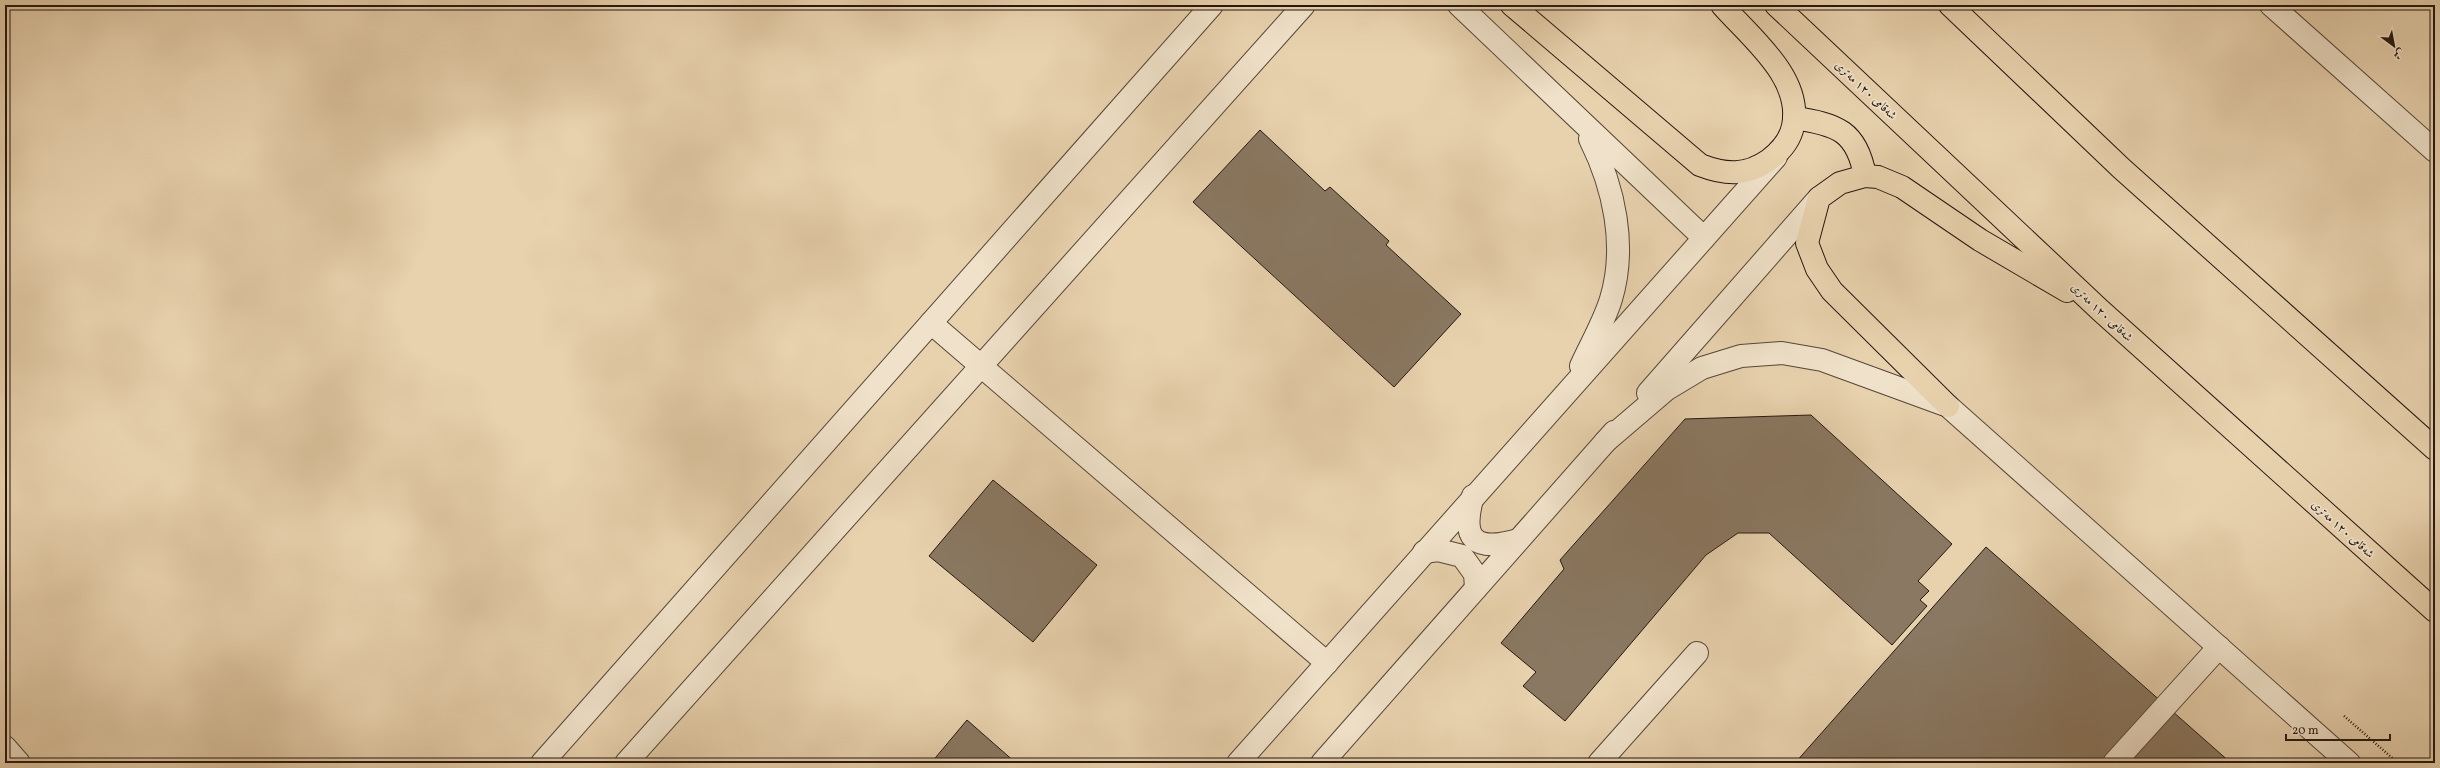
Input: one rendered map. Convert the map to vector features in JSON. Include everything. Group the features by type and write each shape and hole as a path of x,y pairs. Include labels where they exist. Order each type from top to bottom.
{"highway":[{"path":"1512,5 1700,165 1719,172 1745,172 1757,168 1779,153 1792,131 1794,118 1792,92 1787,80 1722,5"},
{"name":"شەقامی ١٢٠ مەتری","path":"1776,5 2100,310 2435,611"},
{"path":"1950,5 2121,168 2435,449"},
{"path":"1794,118 1822,122 1839,128 1853,141 1861,156 1865,176"},
{"path":"1948,406 1832,291 1817,269 1807,243 1819,198 1840,183 1865,176 1878,177 1902,187 1980,240 2100,310"}],"street":[{"path":"542,763 1212,5"},
{"path":"626,763 1304,5"},
{"path":"1459,5 1583,125 1704,238"},
{"path":"2271,5 2435,151"},
{"path":"1572,386 1611,299 1619,259 1614,206 1609,185 1603,164 1583,125"},
{"path":"1238,763 1473,496 1779,153"},
{"path":"1322,763 1819,198"},
{"path":"932,323 1327,663"},
{"path":"1605,442 1667,389 1702,368 1741,356 1782,353 1822,360 1948,406 2348,763"},
{"path":"1473,496 1468,514 1468,530 1476,541 1485,545 1498,546 1518,540"},
{"path":"1424,552 1438,550 1462,556 1475,574 1476,588"},
{"path":"2114,763 2219,647"},
{"path":"1599,763 1697,653"},
{"path":"5,747 19,763"}],"building":[{"path":"1260,130 1325,191 1330,187 1389,241 1386,245 1461,314 1394,387 1193,202"},
{"path":"1811,415 1952,544 1918,581 1929,591 1920,600 1927,606 1892,645 1769,533 1738,533 1706,555 1565,721 1523,686 1536,672 1501,643 1564,569 1560,560 1685,419"},
{"path":"993,480 1097,565 1033,642 929,556"},
{"path":"1986,547 2231,763 1795,763"},
{"path":"967,720 1016,763 931,763"}]}
